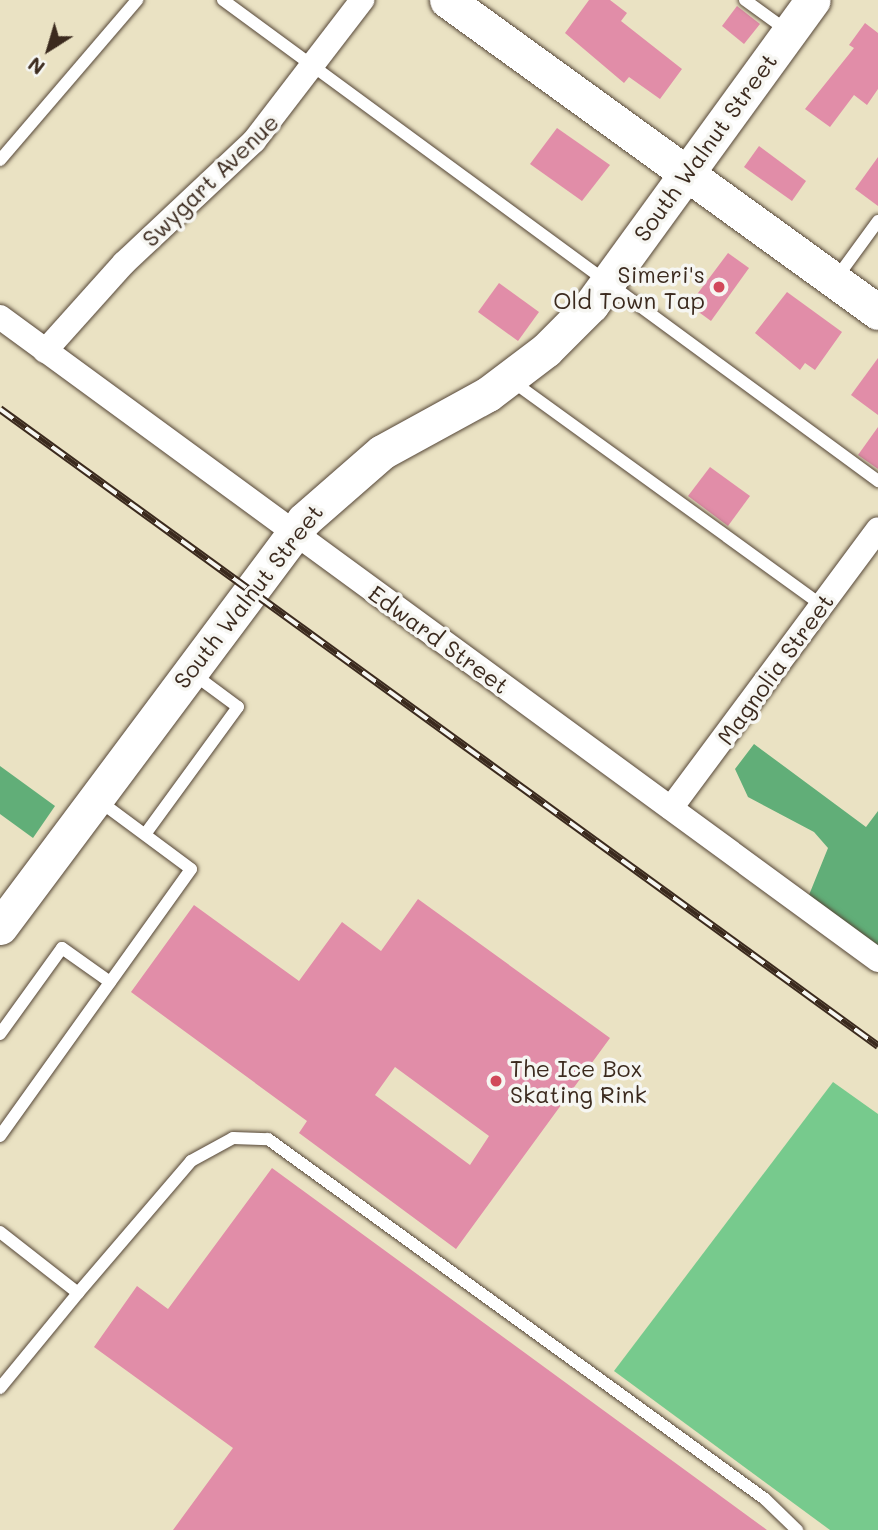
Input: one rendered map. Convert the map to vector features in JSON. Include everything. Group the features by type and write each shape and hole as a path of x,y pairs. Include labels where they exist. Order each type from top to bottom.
{"street":[{"name":"Swygart Avenue","path":"45,351 124,263 254,141 315,67 362,0"},
{"path":"447,0 878,312"},
{"name":"South Walnut Street","path":"0,927 189,670 321,502 382,452 509,379 546,350 606,282 813,0"},
{"name":"Edward Street","path":"0,317 878,960"},
{"name":"Magnolia Street","path":"671,808 878,529"}],"lane":[{"path":"0,160 137,0"},
{"path":"223,0 878,481"},
{"path":"745,0 790,32"},
{"path":"835,281 878,221"},
{"path":"509,379 821,605"},
{"path":"146,833 238,706 189,670"},
{"path":"0,1136 191,869 146,833 95,798"},
{"path":"0,1034 62,948 110,982"},
{"path":"0,1388 191,1161 233,1138 268,1139 765,1499 797,1530"},
{"path":"0,1232 78,1293"}],"green space":[{"path":"754,744 866,827 878,811 878,945 809,895 828,848 814,832 748,797 735,769"},
{"path":"0,766 55,806 33,838 0,814"},
{"path":"833,1082 878,1114 878,1530 830,1530 614,1371"}],"building":[{"path":"589,0 610,0 627,13 621,21 682,69 660,99 629,77 624,83 565,33"},
{"path":"737,6 760,24 744,44 722,26"},
{"path":"865,23 878,33 878,89 867,105 854,95 830,127 805,109 854,48 849,45"},
{"path":"557,128 610,165 582,201 530,164"},
{"path":"759,146 806,181 792,201 744,167"},
{"path":"878,157 878,206 855,189"},
{"name":"Simeri's Old Town Tap","path":"728,253 749,268 711,321 689,305"},
{"path":"499,283 539,312 518,341 478,312"},
{"path":"787,292 842,332 815,370 805,363 800,370 755,333"},
{"path":"878,358 878,415 851,395"},
{"path":"878,427 878,469 858,455"},
{"path":"710,467 750,496 728,526 688,496"},
{"name":"The Ice Box Skating Rink","path":"418,899 610,1038 456,1249 299,1133 307,1121 131,992 194,905 299,981 342,922 381,951","holes":["395,1067 489,1136 470,1165 375,1095"]},
{"path":"272,1168 767,1530 173,1530 233,1448 94,1347 137,1286 168,1309"}],"railway":[{"path":"0,409 878,1046"}],"place":[{"name":"Simeri's Old Town Tap","path":"719,287"},
{"name":"The Ice Box Skating Rink","path":"496,1081"}]}
